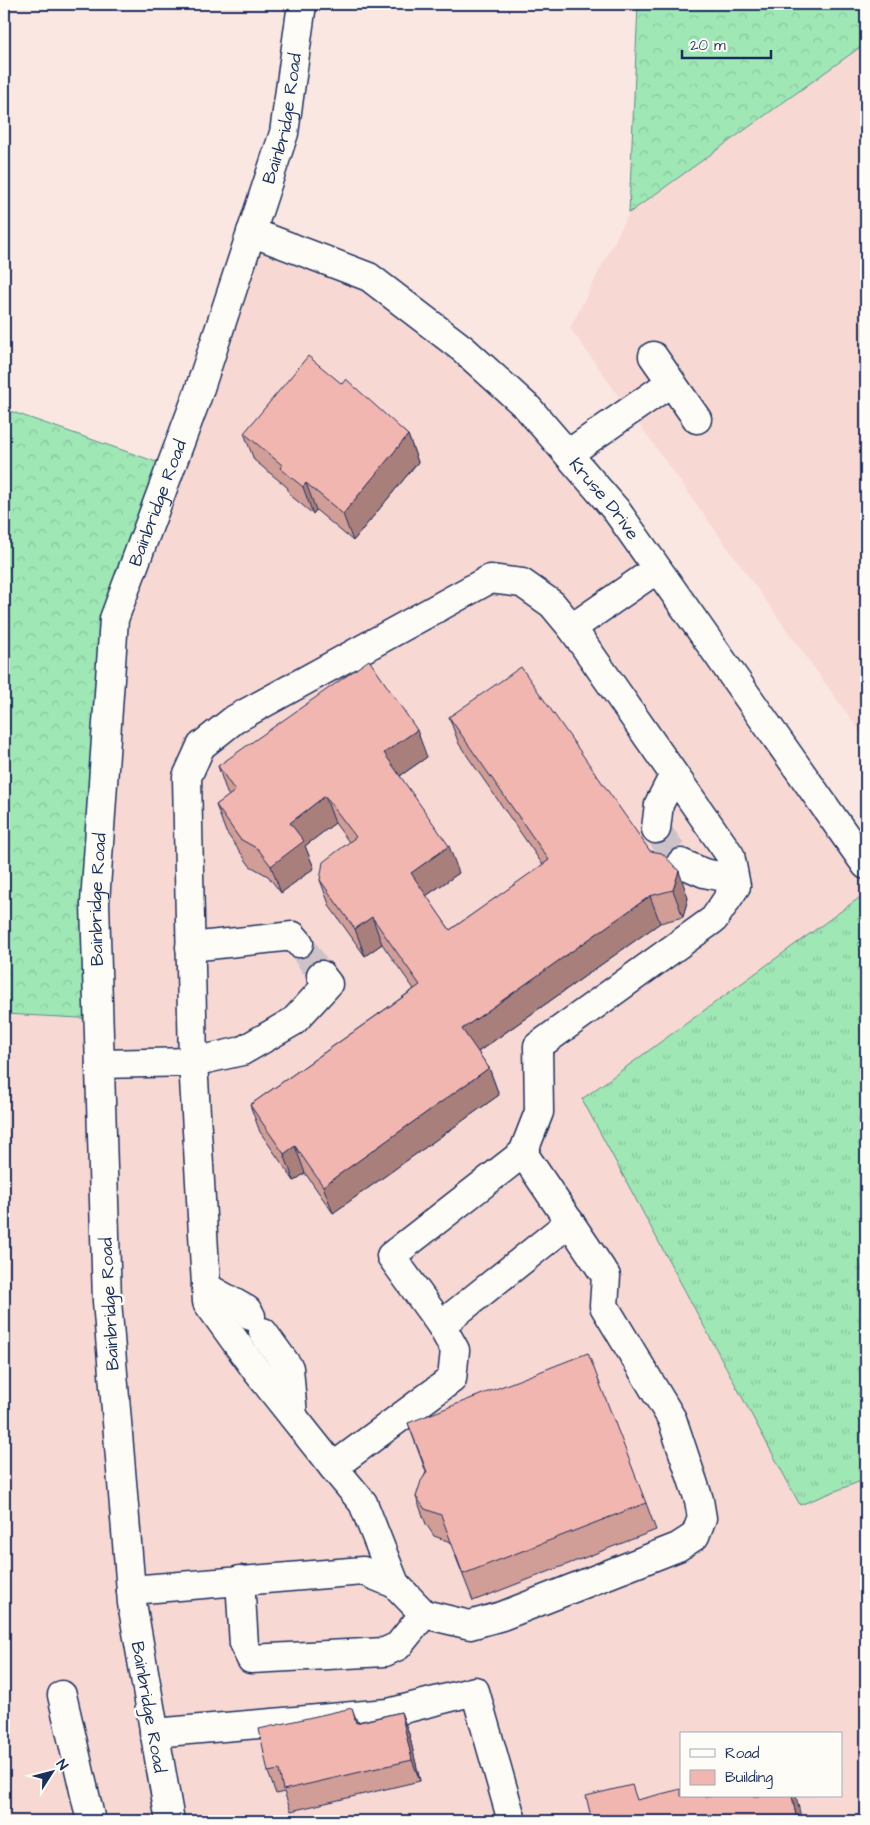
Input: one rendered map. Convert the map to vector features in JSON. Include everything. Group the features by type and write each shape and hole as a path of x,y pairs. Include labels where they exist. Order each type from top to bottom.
{"street":[{"name":"Bainbridge Road","path":"170,1821 131,1590 107,1302 95,903 114,619 197,397 284,133 302,4"},
{"name":"Kruse Drive","path":"251,232 369,277 470,356 528,408 616,510 866,865"},
{"path":"653,356 697,420"},
{"path":"568,454 670,383"},
{"path":"572,628 658,569"},
{"path":"333,1467 452,1379 455,1350 441,1325 392,1256 524,1153 539,1112 538,1046 714,919 736,886 730,856 572,628 552,604 522,583 490,579 234,719 201,746 187,777 193,1062 207,1302 256,1370 333,1467 363,1503 395,1584"},
{"path":"656,829 659,804 673,776"},
{"path":"680,863 704,873 734,879"},
{"path":"190,947 293,936 299,944"},
{"path":"100,1064 193,1062 242,1051 294,1021 328,984 321,975"},
{"path":"131,1590 363,1570 395,1584 424,1614 470,1625 502,1616 678,1547 695,1536 702,1518 699,1500 672,1419 604,1306 606,1276 524,1153"},
{"path":"441,1325 570,1222"},
{"path":"206,1287 247,1310 289,1368 293,1416"},
{"path":"240,1580 244,1645 251,1659 386,1652 398,1646 424,1614"},
{"path":"154,1733 388,1713 475,1691 512,1821"},
{"path":"62,1695 91,1821"}],"shaded area":[{"path":"866,43 866,740 570,328 629,213"},
{"path":"251,232 369,277 528,408 866,865 866,1821 4,1821 4,1015 98,1019 114,619"}],"green space":[{"path":"638,4 866,4 866,43 629,213"},
{"path":"4,409 171,467 114,619 98,1019 4,1014"},
{"path":"866,893 866,1479 800,1505 582,1099"}],"building":[{"path":"308,356 342,384 346,379 408,435 343,514 306,483 303,487 280,468 282,465 244,433"},
{"path":"369,660 417,730 384,753 449,846 411,873 450,930 549,860 449,717 521,667 650,851 662,853 679,871 673,890 650,896 462,1029 489,1068 323,1186 295,1146 284,1154 250,1105 420,985 372,917 355,929 320,880 323,862 356,837 325,796 290,823 304,841 271,866 258,849 240,839 216,805 235,791 218,766"},
{"path":"588,1353 646,1503 463,1574 441,1515 425,1509 416,1497 421,1481 427,1472 408,1423"},
{"path":"352,1708 356,1723 401,1712 412,1760 283,1790 279,1770 268,1772 259,1729"},
{"path":"632,1785 637,1800 680,1789 680,1798 792,1798 797,1821 592,1821 586,1796"}],"tunnel":[{"path":"656,829 681,863"},
{"path":"299,943 321,975"}]}
